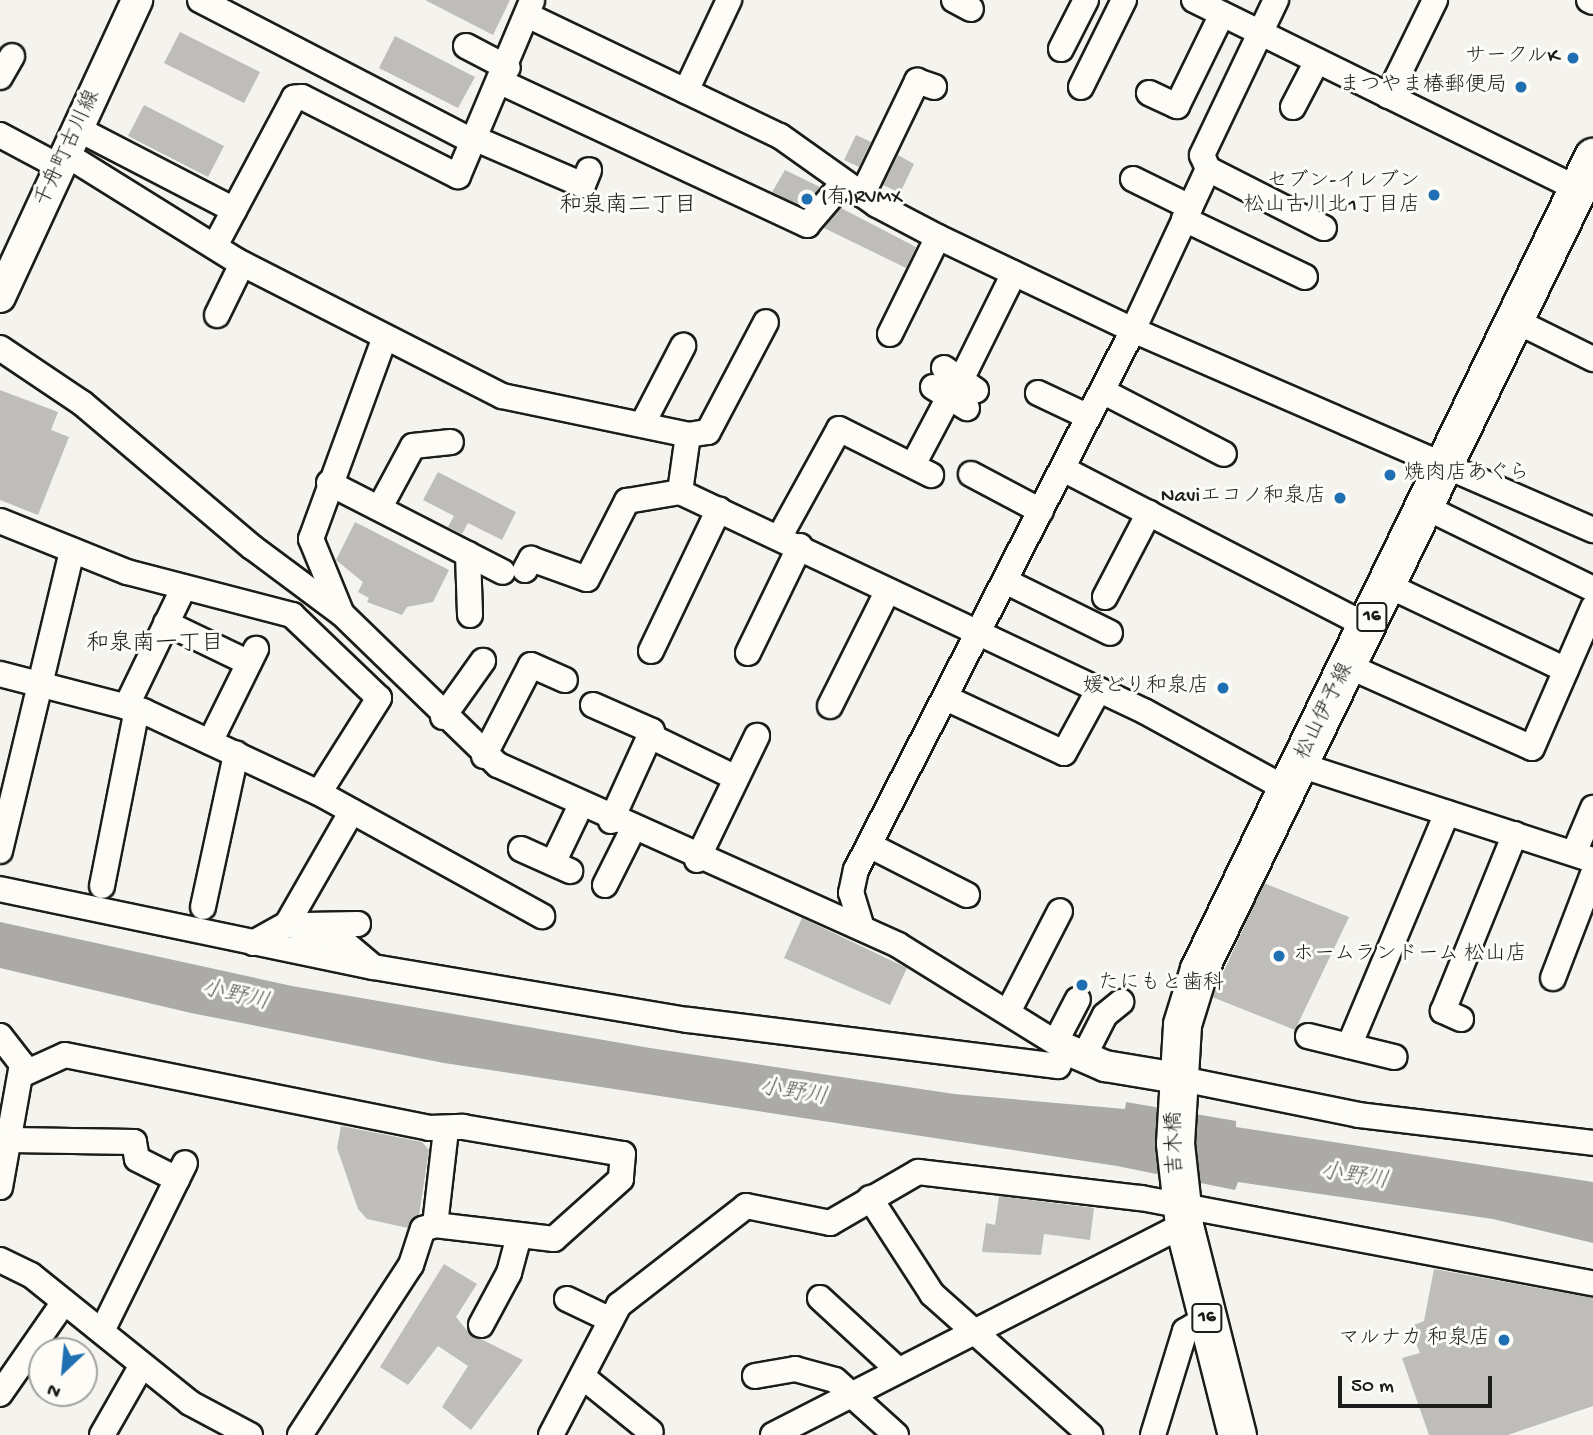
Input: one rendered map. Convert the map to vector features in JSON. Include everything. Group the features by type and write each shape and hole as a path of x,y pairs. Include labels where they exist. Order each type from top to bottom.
{"main road":[{"name":"松山伊予線","path":"1177,1082 1182,1024 1199,969 1516,321 1593,157"},
{"name":"吉木橋","path":"1177,1082 1182,1210"},
{"name":"16","path":"1182,1210 1237,1435"}],"street":[{"name":"千舟町古川線","path":"0,297 137,0"},
{"path":"200,0 475,140 583,185 589,170"},
{"path":"685,90 729,0"},
{"path":"1061,49 1086,0"},
{"path":"1081,87 1124,0"},
{"path":"1194,0 1578,189"},
{"path":"1276,0 1202,155 1208,169 1324,228"},
{"path":"1388,96 1435,0"},
{"path":"216,244 294,98 302,97 458,176 505,75 530,8 685,90 780,136 853,189 938,237 1133,330 1447,462 1593,530"},
{"path":"1149,93 1177,106 1222,14"},
{"path":"466,46 505,75 807,225 853,189 917,81 934,87"},
{"path":"1293,107 1317,61"},
{"path":"302,97 320,62"},
{"path":"0,135 69,151 234,211"},
{"path":"69,151 216,244 242,264 384,340 502,396 644,421 688,435 708,432 766,322"},
{"path":"862,928 851,881 1133,330 1208,169"},
{"path":"1148,179 1187,213 1305,277"},
{"path":"890,334 938,237"},
{"path":"217,315 242,264"},
{"path":"748,654 790,541 839,429 922,470 955,389 1014,273"},
{"path":"1516,321 1593,359"},
{"path":"349,622 312,551 329,483 384,340"},
{"path":"644,421 683,346"},
{"path":"0,348 82,402 349,622 484,756 580,807 697,860 862,928 1009,1010 1068,1049 1177,1082 1359,1115 1593,1143"},
{"path":"1102,391 1224,454"},
{"path":"1038,393 1089,417"},
{"path":"680,492 688,435"},
{"path":"380,507 413,446 452,442"},
{"path":"1063,469 1367,626"},
{"path":"971,474 1041,511"},
{"path":"329,483 468,554 514,571 531,559 586,579 627,501 680,492 790,541 977,637 1294,778 1447,813 1583,856 1593,808"},
{"path":"1425,507 1593,589"},
{"path":"651,651 719,509"},
{"path":"1105,597 1149,513"},
{"path":"0,521 72,550 184,586 292,615 379,698 319,793"},
{"path":"0,851 37,684 72,550"},
{"path":"468,554 470,615"},
{"path":"1005,581 1110,633"},
{"path":"1387,585 1566,670"},
{"path":"102,886 132,708 184,586"},
{"path":"830,706 887,592"},
{"path":"1348,666 1532,748 1593,608"},
{"path":"300,624 349,622"},
{"path":"166,623 252,656 210,742"},
{"path":"443,717 483,661"},
{"path":"484,756 531,665 565,680"},
{"path":"0,674 132,708 210,742 319,793 542,916"},
{"path":"946,698 1064,753 1098,691"},
{"path":"593,705 652,731 605,885"},
{"path":"650,736 736,778"},
{"path":"697,860 757,736"},
{"path":"202,907 236,754"},
{"path":"521,849 561,867 580,807"},
{"path":"287,924 352,811"},
{"path":"1349,1046 1447,813"},
{"path":"1461,1019 1443,1011 1474,910 1515,834"},
{"path":"869,845 967,896"},
{"path":"1553,978 1593,874"},
{"path":"0,889 373,967 687,1020 975,1059 1058,1066 1068,1049 1121,1002"},
{"path":"1009,1010 1060,911"},
{"path":"287,924 346,944 373,967"},
{"path":"253,943 287,924 358,924"},
{"path":"1068,1049 1078,999"},
{"path":"1308,1036 1394,1057"},
{"path":"0,1037 22,1064 14,1089 11,1140 0,1186"},
{"path":"14,1089 65,1055 446,1130 463,1127 623,1154 621,1179 554,1239 435,1225 423,1229 411,1265 300,1435"},
{"path":"435,1225 446,1130"},
{"path":"11,1140 134,1142 137,1159 181,1171 102,1331"},
{"path":"551,1435 583,1377 609,1319 746,1206 830,1223 918,1172 1182,1210 1593,1283"},
{"path":"870,1198 932,1294 1090,1435"},
{"path":"773,1435 849,1391 971,1331 1182,1210"},
{"path":"481,1325 509,1273 519,1235"},
{"path":"0,1260 64,1301 141,1367 250,1435"},
{"path":"820,1298 896,1368"},
{"path":"567,1299 609,1319"},
{"path":"0,1394 64,1301"},
{"path":"1153,1435 1185,1331 1207,1318"},
{"path":"102,1435 141,1367"},
{"path":"755,1376 795,1370 849,1391 896,1435"},
{"path":"583,1377 651,1432"}],"water":[{"name":"小野川","path":"0,922 292,986 650,1048 954,1094 1125,1109 1126,1102 1236,1121 1236,1127 1593,1182 1593,1243 1493,1219 1238,1182 1235,1190 1117,1166 444,1063 191,1013 0,968"}],"building":[{"path":"425,0 510,0 493,35"},
{"path":"180,32 260,72 244,103 164,63"},
{"path":"395,36 475,77 458,108 379,68"},
{"path":"144,105 224,146 208,177 128,136"},
{"path":"856,135 871,142 859,167 844,160"},
{"path":"898,155 914,164 900,193 883,185"},
{"path":"785,170 820,187 803,207 772,192"},
{"path":"841,208 916,247 906,268 824,228"},
{"path":"0,390 58,412 51,430 69,437 38,515 0,500"},
{"path":"438,472 516,512 502,540 468,523 462,534 448,527 454,516 423,500"},
{"path":"355,522 449,570 433,602 407,607 402,615 367,602 369,598 358,592 363,582 336,560"},
{"name":"ホームランドーム 松山店","path":"1264,883 1349,917 1295,1030 1212,997"},
{"path":"802,918 907,968 890,1005 784,958"},
{"path":"341,1126 422,1142 429,1150 419,1215 408,1228 367,1219 358,1209 337,1148"},
{"path":"999,1196 1094,1208 1090,1240 1044,1234 1041,1255 982,1252 986,1223 995,1225"},
{"path":"444,1264 477,1284 456,1317 469,1333 523,1360 471,1430 442,1407 468,1366 438,1346 408,1385 380,1367"},
{"name":"マルナカ 和泉店","path":"1434,1269 1593,1298 1593,1406 1508,1435 1429,1435 1402,1358 1420,1353 1409,1327 1424,1321"}],"place":[{"name":"サークルK","path":"1573,58"},
{"name":"まつやま椿郵便局","path":"1521,87"},
{"name":"セブン-イレブン 松山古川北1丁目店","path":"1434,195"},
{"name":"(有)RVMX","path":"807,199"},
{"name":"焼肉店あぐら","path":"1390,475"},
{"name":"Naviエコノ和泉店","path":"1340,498"},
{"name":"媛どり和泉店","path":"1223,688"},
{"name":"ホームランドーム 松山店","path":"1279,956"},
{"name":"たにもと歯科","path":"1082,985"},
{"name":"マルナカ 和泉店","path":"1504,1340"}],"district":[{"name":"和泉南二丁目","path":"628,207"},
{"name":"和泉南一丁目","path":"155,645"}]}
